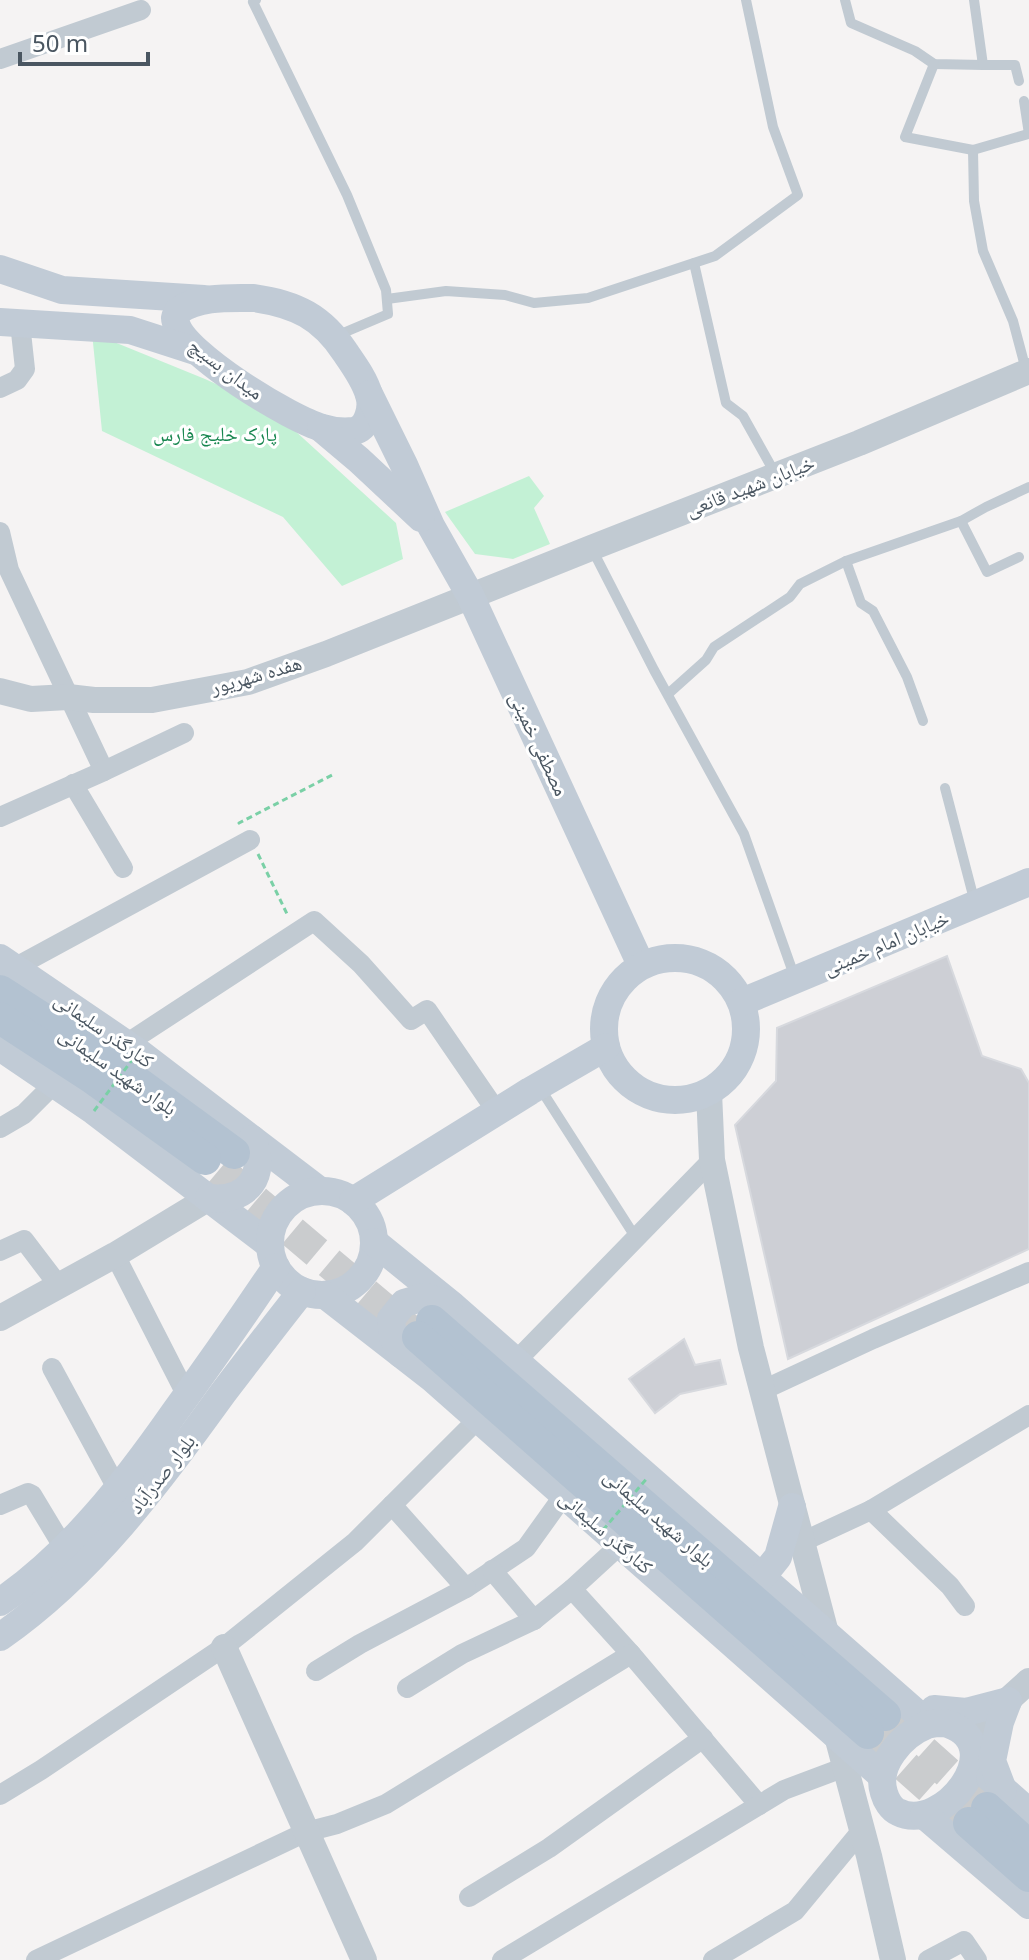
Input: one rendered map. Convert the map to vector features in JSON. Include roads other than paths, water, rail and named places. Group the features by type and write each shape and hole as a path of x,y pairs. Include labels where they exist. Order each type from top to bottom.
{"main road":[{"path":"0,269 62,290 209,299"},
{"name":"میدان بسیچ","path":"254,298 282,303 314,318 334,337 369,394 370,412 361,427 354,431 321,428 264,399 195,351 179,331 175,317 182,308 209,299 254,298"},
{"path":"10,322 130,330 195,351"},
{"name":"مصطفی خمینی","path":"369,394 431,526 470,595 641,965"},
{"name":"مصطفی خمینی","path":"321,428 431,526"},
{"name":"خیابان امام خمینی","path":"742,1002 1029,882"},
{"path":"664,958 688,958 711,966 730,982 742,1002 747,1023 745,1043 738,1063 726,1080 709,1092 688,1099 667,1100 646,1094 628,1083 614,1067 606,1047 603,1023 609,1000 622,980 641,965 664,958"},
{"name":"کنارگذر سلیمانی","path":"5,973 132,1048 229,1165 273,1256"},
{"name":"بلوار شهید سلیمانی","path":"5,973 229,1165"},
{"name":"بلوار شهید سلیمانی","path":"0,1018 229,1165"},
{"name":"کنارگذر سلیمانی","path":"0,1047 94,1111 229,1165 320,1191"},
{"path":"353,1201 606,1047"},
{"path":"320,1191 338,1193 353,1201 370,1222 374,1252 367,1269 356,1282 342,1291 313,1293 287,1281 273,1256 272,1229 279,1214 290,1202 304,1194 320,1191"},
{"name":"کنارگذر سلیمانی","path":"374,1242 478,1419 612,1538 874,1722 929,1724"},
{"name":"بلوار صدرآباد","path":"0,1602 64,1548 118,1490 187,1396 273,1256"},
{"name":"کنارگذر سلیمانی","path":"313,1293 516,1361 826,1633 874,1722 884,1789"},
{"name":"بلوار صدرآباد","path":"0,1637 30,1616 77,1575 313,1293"},
{"name":"بلوار شهید سلیمانی","path":"426,1329 874,1722"},
{"path":"762,1577 778,1557 792,1507"},
{"path":"874,1722 966,1712 1008,1701"},
{"path":"986,1807 1000,1722 1008,1701"},
{"path":"974,1764 966,1782 953,1797 924,1815 897,1812 884,1789 887,1759 912,1733 929,1724 945,1723 958,1727 968,1736 974,1751 974,1764 986,1807 1029,1876"},
{"path":"986,1807 1029,1812"},
{"path":"986,1807 1029,1846"},
{"path":"924,1815 1029,1905"}],"street":[{"path":"0,59 141,10"},
{"path":"0,388 17,380 25,369 10,322"},
{"name":"خیابان شهید قانعی","path":"470,595 859,443 1028,372"},
{"path":"0,532 9,570 8,587 104,771"},
{"name":"هفده شهریور","path":"0,691 31,699 152,700 248,682 470,595"},
{"name":"هفده شهریور","path":"0,711 31,699"},
{"path":"0,817 184,733"},
{"path":"73,784 123,868"},
{"path":"5,973 250,840"},
{"path":"132,1048 314,921 361,964 411,1020 427,1010 497,1112"},
{"path":"0,1128 24,1114 54,1084"},
{"path":"709,1092 712,1160 761,1391 826,1633"},
{"path":"516,1361 712,1160"},
{"path":"0,1318 115,1255 229,1165"},
{"path":"0,1251 24,1240 59,1286"},
{"path":"115,1255 187,1396"},
{"path":"761,1391 1029,1272"},
{"path":"52,1368 118,1490"},
{"path":"802,1542 871,1510 1029,1415"},
{"path":"0,1795 224,1647 355,1542 478,1419"},
{"path":"0,1505 28,1493 32,1495 64,1548"},
{"path":"316,1671 466,1588 526,1548 564,1495"},
{"path":"392,1505 466,1588"},
{"path":"871,1510 950,1586 965,1606"},
{"path":"407,1688 462,1654 534,1620 572,1589 612,1538"},
{"path":"492,1570 534,1620"},
{"path":"572,1589 759,1805"},
{"path":"224,1647 364,1960"},
{"path":"36,1960 306,1832 337,1824 386,1804 631,1654"},
{"path":"968,1736 1029,1681"},
{"path":"502,1960 784,1790 845,1767 874,1722"},
{"path":"469,1897 549,1848 703,1738"},
{"path":"845,1767 893,1960"},
{"path":"869,1856 884,1789"},
{"path":"713,1960 795,1911 862,1830"},
{"path":"928,1960 964,1941 977,1960"}],"lane":[{"path":"387,299 446,291 505,295 534,303 588,298 715,256 798,195 773,127 746,0"},
{"path":"845,0 851,23 915,51 934,64 1015,65 1019,81"},
{"path":"974,0 983,65"},
{"path":"255,1 347,195 386,290 388,314 334,337"},
{"path":"934,64 905,137 973,150 1029,134 1024,101"},
{"path":"973,150 974,201 983,251 1013,321 1028,372"},
{"path":"694,263 726,403 743,416 776,475"},
{"path":"668,694 706,660 714,647 790,597 800,584 846,561 973,516 1029,487"},
{"path":"961,521 987,572 1019,557"},
{"path":"591,548 744,834 795,980"},
{"path":"846,561 861,603 873,611 907,677 923,721"},
{"path":"945,788 975,905"},
{"path":"539,1086 636,1238"}],"tunnel":[{"path":"219,1170 415,1335"},
{"path":"888,1719 987,1808"},
{"path":"870,1735 967,1821"}],"park label":[{"name":"پارک خلیج فارس","path":"215,434"}]}
